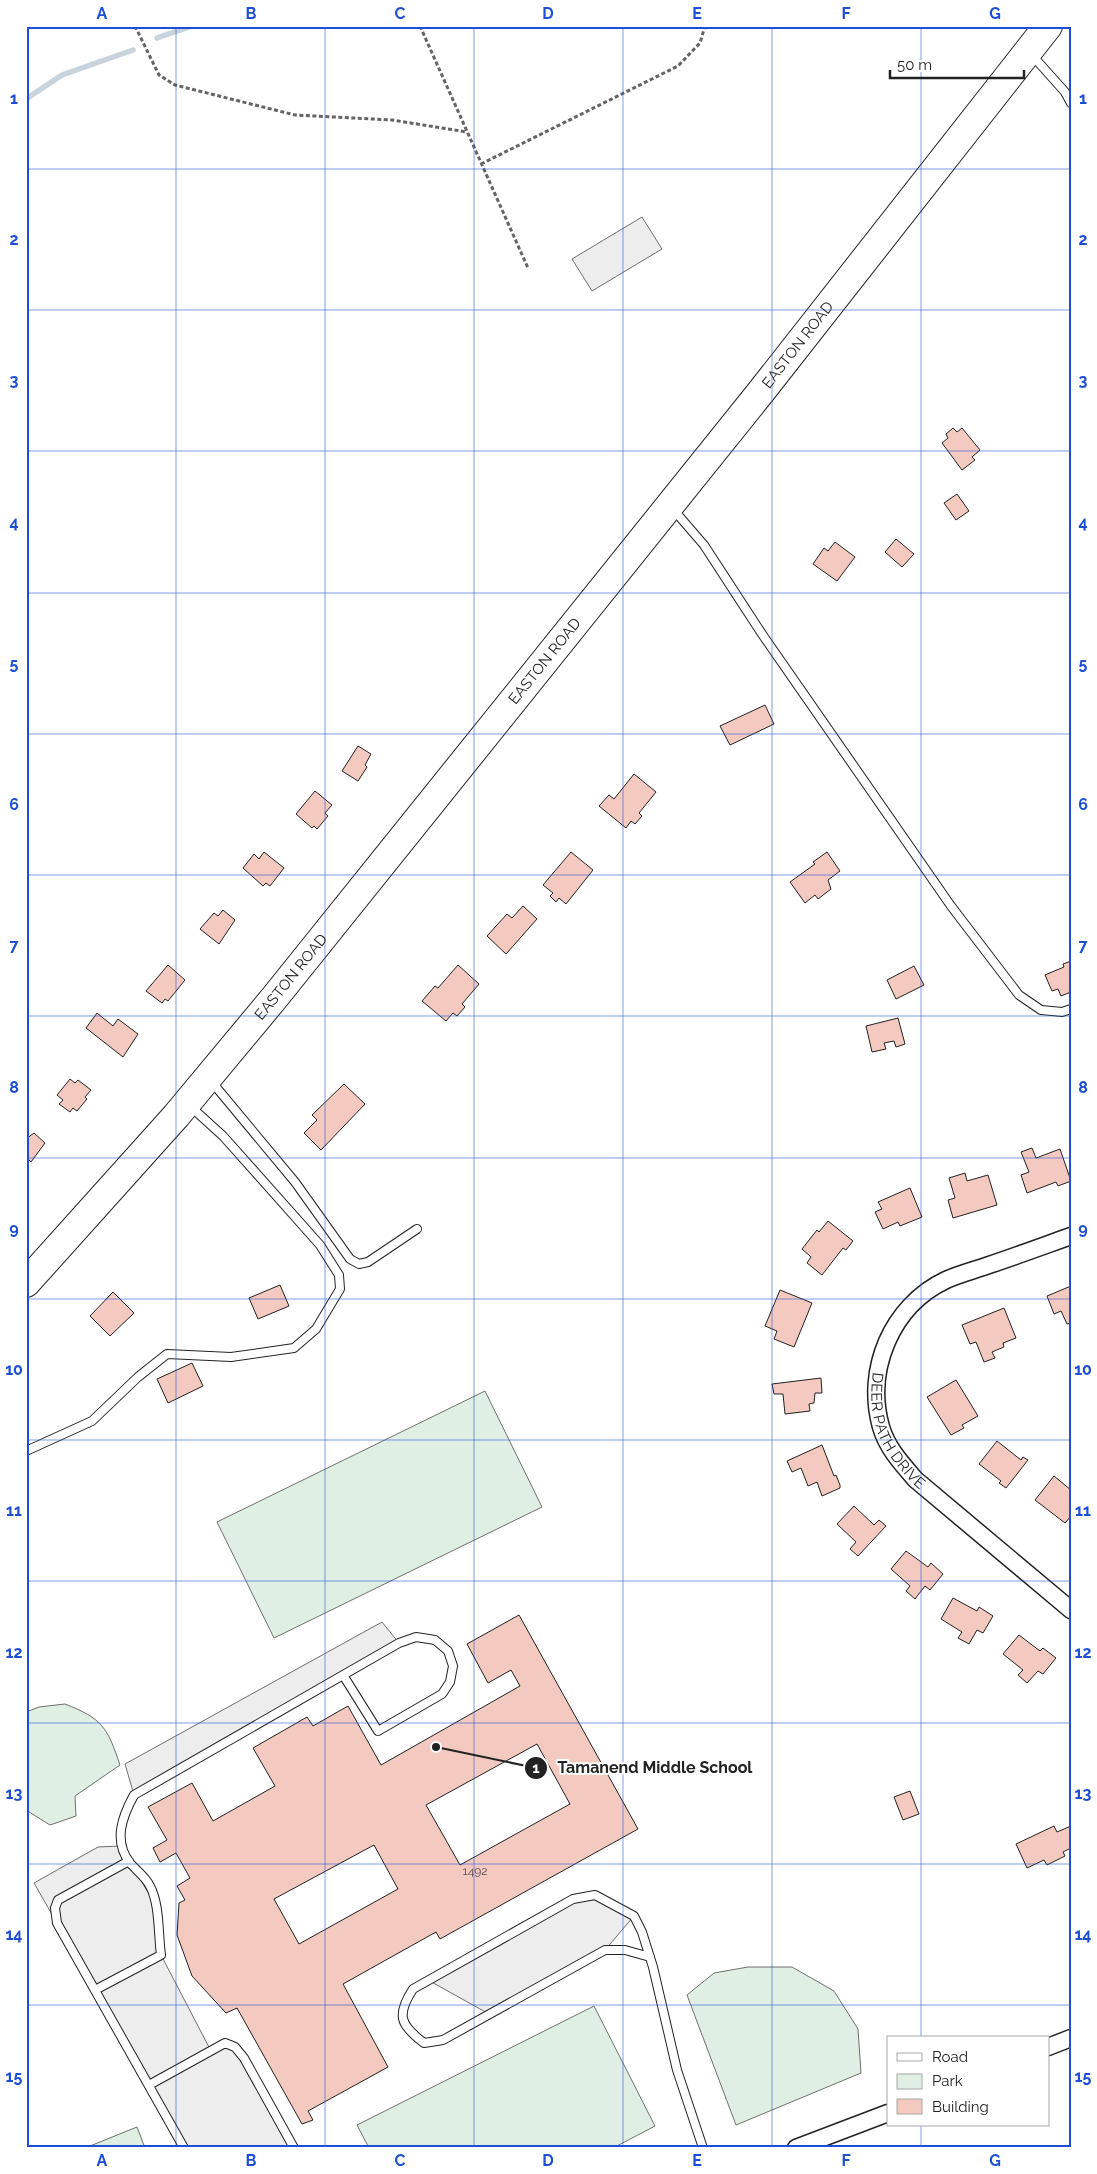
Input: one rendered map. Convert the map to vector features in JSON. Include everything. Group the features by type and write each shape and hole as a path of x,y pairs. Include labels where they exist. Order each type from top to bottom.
{"highway":[{"name":"EASTON ROAD","path":"26,1283 208,1078 760,393 1030,52 1048,26"}],"street":[{"name":"DEER PATH DRIVE","path":"1071,1236 946,1280 924,1293 898,1321 883,1350 877,1376 876,1402 881,1428 888,1444 898,1460 916,1480 1071,1610"},
{"path":"1050,2046 1071,2038"},
{"path":"796,2148 835,2141 887,2114"}],"lane":[{"path":"1030,52 1065,92 1071,103"},
{"path":"669,505 704,544 762,634 945,898 1019,995 1041,1010 1062,1012 1071,1009"},
{"path":"208,1078 295,1182 350,1259 360,1264 368,1262 417,1229"},
{"path":"26,1451 92,1421 138,1377 167,1354 231,1357 294,1348 316,1329 340,1289 339,1275 320,1245 224,1136 187,1103"},
{"path":"95,1990 161,1954 155,1904 150,1885 129,1861 120,1846 123,1815 134,1795 343,1675 399,1643 416,1638 435,1640 448,1651 453,1666 450,1682 442,1694 378,1731 343,1675"},
{"path":"129,1861 58,1900 55,1908 57,1923 184,2148"},
{"path":"650,1957 625,1950 605,1950 443,2040 424,2043 408,2031 402,2016 405,2002 413,1989 573,1899 595,1895 634,1916 650,1957 677,2070 703,2148"},
{"path":"149,2085 210,2049 225,2043 235,2047 244,2058 294,2148"}],"path":[{"path":"135,26 159,75 175,85 295,115 392,120 467,132"},
{"path":"420,26 528,268"},
{"path":"481,164 678,66 700,42 705,26"}],"green space":[{"path":"485,1391 542,1507 274,1638 217,1522"},
{"path":"65,1704 78,1709 102,1726 107,1733 120,1765 75,1796 76,1816 50,1825 26,1810 26,1712 39,1707"},
{"path":"748,1967 792,1967 834,1991 858,2029 861,2073 736,2125 687,1995 714,1973"},
{"path":"594,2006 655,2126 613,2148 369,2148 357,2125"},
{"path":"137,2127 145,2148 85,2148"}],"shaded area":[{"path":"642,217 662,249 592,291 572,259"},
{"path":"382,1622 399,1643 134,1795 125,1764"},
{"path":"120,1846 155,1904 161,1955 210,2049 225,2043 235,2047 294,2148 185,2148 34,1883 98,1847"},
{"path":"595,1895 634,1916 605,1950 489,2014 428,1980 573,1899"}],"building":[{"path":"953,428 957,432 962,428 980,450 972,457 975,460 962,470 942,443 948,438 946,434"},
{"path":"957,494 969,511 956,520 944,503"},
{"path":"896,539 914,554 902,567 885,552"},
{"path":"835,542 855,557 837,581 813,564 824,548 828,551"},
{"path":"765,705 774,724 730,745 720,726"},
{"path":"358,746 371,754 365,765 367,767 358,781 342,771"},
{"path":"634,774 656,792 639,813 642,816 635,824 631,821 626,828 599,806 609,795 614,799"},
{"path":"315,791 332,805 325,813 328,816 317,829 314,826 312,828 296,814"},
{"path":"264,852 284,868 270,886 266,883 263,886 243,868 254,854 259,859"},
{"path":"571,852 593,870 566,904 559,898 556,902 550,896 553,893 543,885"},
{"path":"827,852 840,871 828,880 831,889 818,899 815,895 805,903 790,882 815,864 813,862"},
{"path":"523,906 537,919 506,954 487,936 507,914 512,918"},
{"path":"223,910 235,920 219,944 200,929 214,913 218,916"},
{"path":"1071,961 1071,992 1061,996 1058,989 1052,991 1045,975 1064,967 1063,964"},
{"path":"168,965 185,980 168,1001 165,999 162,1003 146,991"},
{"path":"458,965 479,984 462,1004 465,1007 457,1016 453,1013 446,1021 422,1001 435,986 438,988"},
{"path":"914,966 924,985 896,999 887,980"},
{"path":"97,1013 113,1026 118,1019 138,1034 123,1057 86,1028"},
{"path":"898,1018 905,1044 896,1047 894,1041 884,1043 886,1049 872,1052 866,1026"},
{"path":"70,1079 75,1083 78,1080 91,1090 85,1097 87,1099 77,1111 73,1108 70,1112 59,1104 63,1100 57,1095"},
{"path":"344,1084 365,1104 321,1150 304,1133 317,1120 312,1115"},
{"path":"34,1133 45,1143 31,1162 28,1159 26,1161 26,1139"},
{"path":"1032,1148 1036,1158 1060,1149 1071,1181 1058,1186 1056,1182 1027,1193 1021,1175 1029,1172 1021,1152"},
{"path":"965,1173 967,1181 988,1175 997,1205 953,1218 948,1200 955,1198 949,1178"},
{"path":"910,1188 922,1217 900,1226 898,1222 883,1229 875,1212 882,1209 878,1202"},
{"path":"828,1221 853,1241 846,1250 843,1248 822,1275 807,1263 811,1257 802,1249 817,1230 819,1232"},
{"path":"280,1285 289,1306 258,1319 249,1298"},
{"path":"1071,1286 1071,1323 1067,1324 1061,1311 1054,1314 1047,1296"},
{"path":"780,1290 812,1303 794,1347 774,1339 777,1331 765,1326"},
{"path":"113,1292 134,1313 110,1336 90,1316"},
{"path":"1004,1308 1016,1338 1003,1343 1004,1347 992,1352 995,1358 984,1362 976,1342 970,1344 962,1325"},
{"path":"192,1363 203,1386 168,1403 157,1379"},
{"path":"821,1378 822,1393 815,1393 814,1403 809,1404 810,1411 785,1414 783,1394 774,1394 772,1384"},
{"path":"956,1380 978,1416 962,1425 964,1428 951,1435 927,1397"},
{"path":"997,1441 1021,1460 1023,1457 1028,1460 1006,1488 999,1483 1001,1481 979,1464"},
{"path":"822,1445 840,1488 822,1496 817,1482 808,1486 801,1468 792,1472 787,1461"},
{"path":"1054,1476 1071,1490 1071,1516 1065,1523 1035,1500"},
{"path":"854,1506 874,1525 879,1520 886,1526 858,1556 850,1549 856,1542 837,1524"},
{"path":"906,1551 928,1567 931,1563 943,1574 930,1590 925,1586 915,1599 906,1591 910,1586 891,1569"},
{"path":"953,1598 977,1611 979,1607 993,1616 983,1633 977,1630 969,1644 958,1638 962,1632 941,1619"},
{"path":"519,1615 638,1829 440,1939 436,1932 343,1984 388,2067 308,2111 313,2120 302,2124 237,2008 226,2013 192,1976 177,1935 179,1903 185,1900 177,1886 190,1878 176,1853 160,1862 153,1848 167,1840 148,1807 192,1783 213,1821 275,1786 253,1748 307,1717 313,1726 348,1706 381,1765 520,1686 511,1670 488,1683 467,1644","holes":["537,1744 570,1804 460,1865 426,1805","374,1845 398,1889 299,1944 274,1899"]},
{"path":"1019,1635 1040,1651 1043,1648 1056,1658 1043,1674 1038,1671 1027,1683 1018,1675 1023,1670 1003,1654"},
{"path":"910,1791 919,1814 903,1820 894,1797"},
{"path":"1054,1826 1057,1832 1071,1826 1071,1848 1063,1852 1065,1856 1047,1865 1044,1860 1027,1868 1016,1844"}],"waterway":[{"path":"157,38 192,26"},
{"path":"26,99 62,75 133,50"}],"place":[{"name":"Tamanend Middle School","path":"436,1747"}]}
